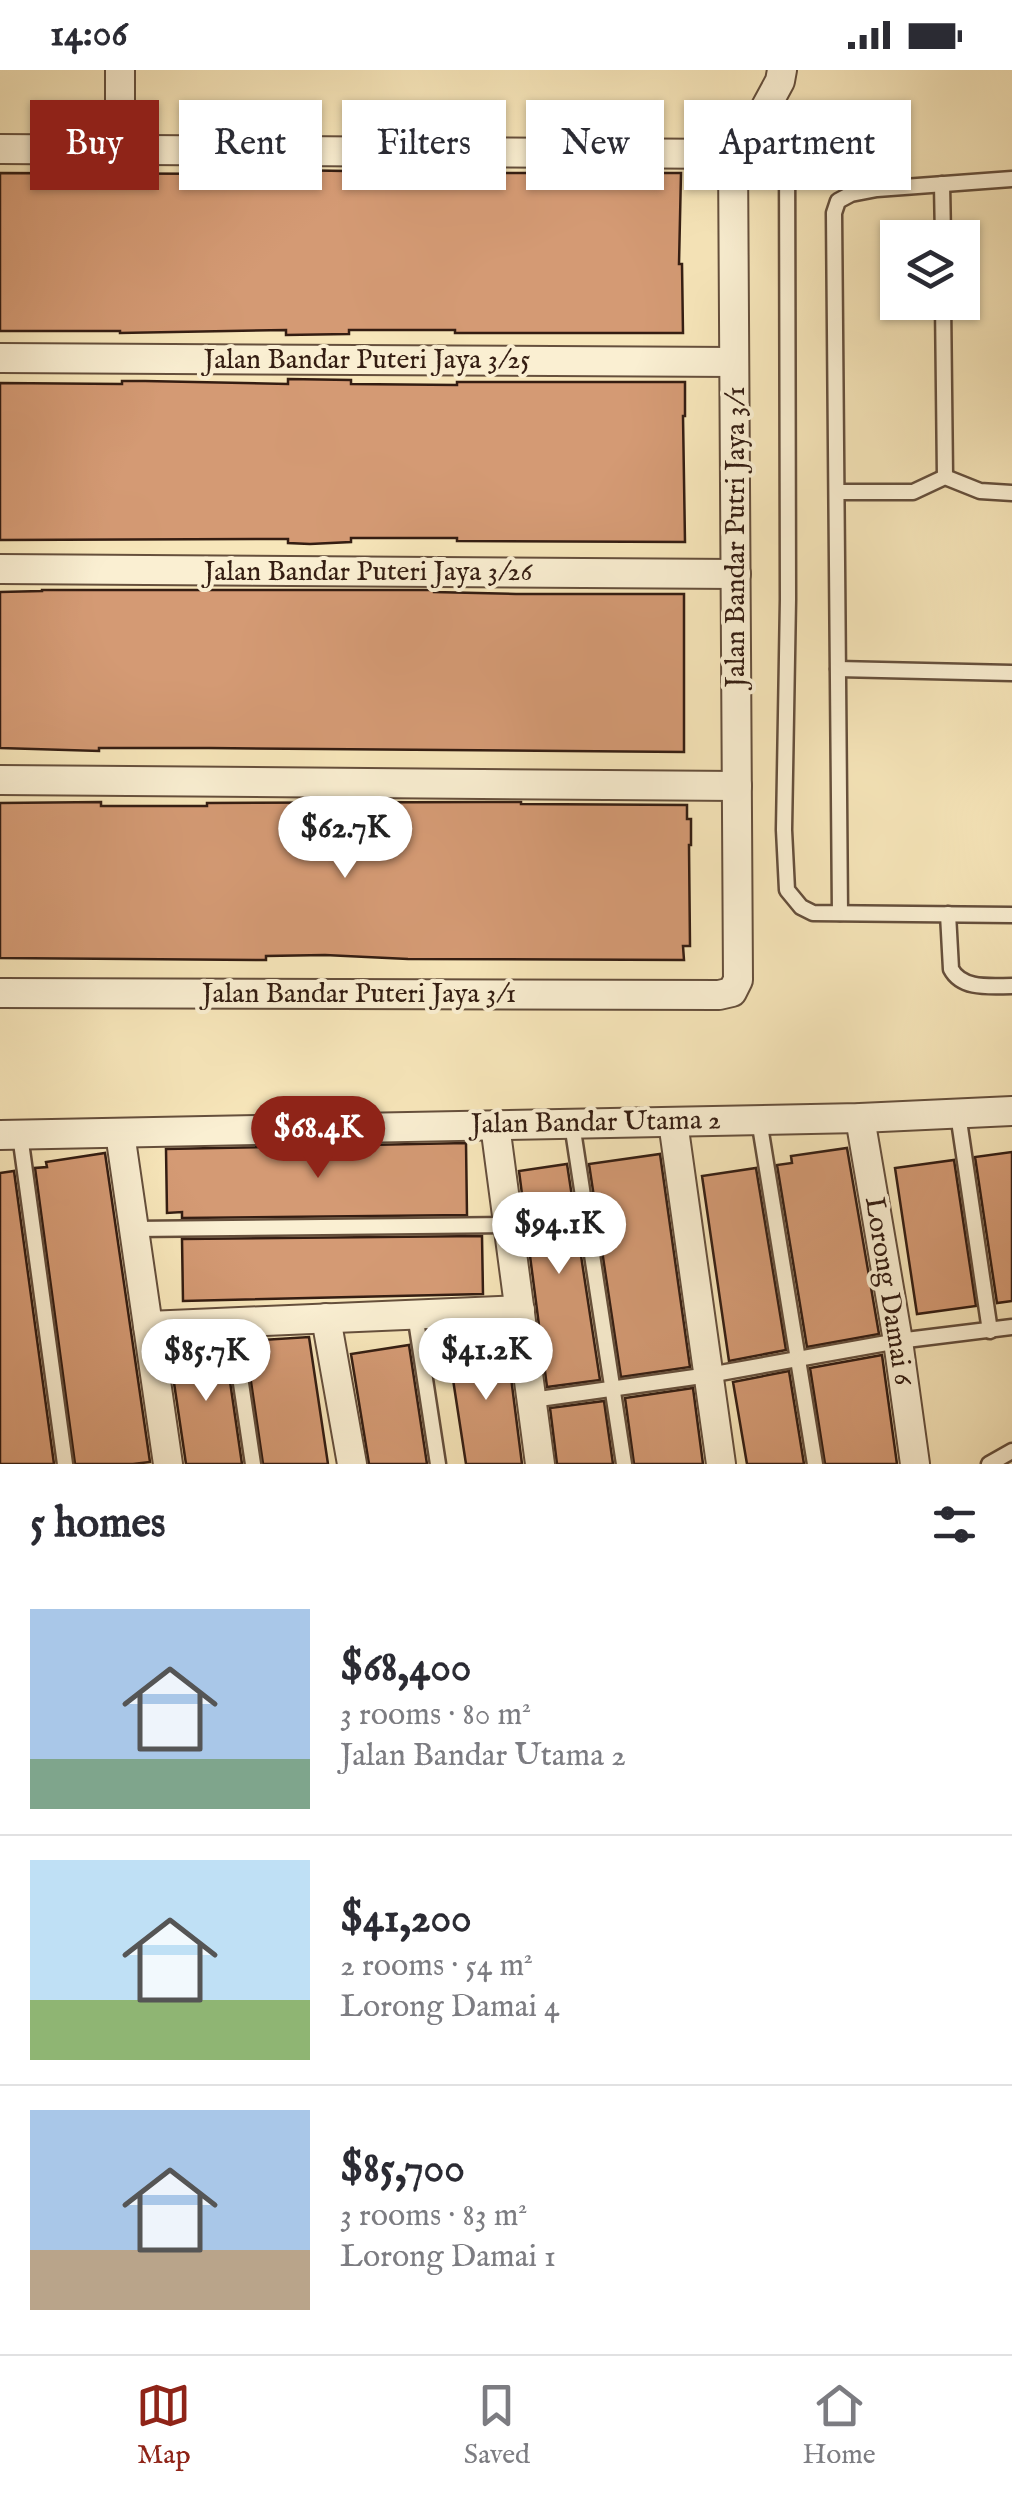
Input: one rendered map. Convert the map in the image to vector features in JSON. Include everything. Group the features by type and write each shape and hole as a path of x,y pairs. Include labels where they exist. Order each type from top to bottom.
{"street":[{"path":"120,70 120,100"},
{"path":"0,149 30,149"},
{"path":"159,150 684,154"},
{"name":"Jalan Bandar Putri Jaya 3/1","path":"718,996 732,992 738,980 733,190"},
{"name":"Jalan Bandar Puteri Jaya 3/25","path":"0,358 734,362"},
{"name":"Jalan Bandar Puteri Jaya 3/26","path":"0,570 736,574"},
{"path":"0,780 737,786"},
{"name":"Jalan Bandar Puteri Jaya 3/1","path":"0,993 718,996"},
{"name":"Jalan Bandar Utama 2","path":"10,1135 860,1118 1012,1111"},
{"name":"Lorong Damai 6","path":"860,1118 915,1464"},
{"path":"673,1122 721,1464"},
{"path":"495,1125 540,1464"},
{"path":"120,1133 168,1464"},
{"path":"148,1326 520,1310"},
{"path":"326,1318 352,1464"}],"lane":[{"path":"776,86 787,137 787,890 801,907 813,912 1012,915"},
{"path":"840,913 834,213 838,201 850,194 876,189 1012,180"},
{"path":"942,184 943,220"},
{"path":"943,320 945,477"},
{"path":"837,492 914,492 945,477 980,491 1012,493"},
{"path":"838,669 1012,673"},
{"path":"948,914 954,975 977,986 1012,986"},
{"path":"958,1114 990,1330"},
{"path":"758,1120 815,1464"},
{"path":"572,1124 624,1464"},
{"path":"10,1135 65,1464"},
{"path":"134,1229 510,1225"},
{"path":"415,1314 438,1464"},
{"path":"232,1322 253,1464"},
{"path":"532,1400 1012,1326"},
{"path":"989,1464 1012,1451"}],"building":[{"path":"322,171 342,171 342,190 506,190 506,173 526,173 526,190 664,190 664,173 681,173 679,264 683,333 349,330 349,334 286,335 286,330 0,331 0,173 30,173 30,190 159,190 159,174 179,174 179,190 322,190"},
{"path":"288,379 457,385 685,382 685,542 457,538 351,538 351,542 310,544 288,543 288,539 0,540 0,383 288,384"},
{"path":"0,592 684,594 684,752 0,748"},
{"path":"101,802 101,806 487,802 687,805 687,819 691,819 690,946 683,946 684,960 325,955 266,956 266,960 0,958 0,803"},
{"path":"466,1143 467,1215 182,1218 182,1212 167,1213 166,1149"},
{"path":"847,1148 879,1334 807,1347 777,1165 792,1163 791,1156"},
{"path":"1012,1152 1012,1301 997,1303 975,1157"},
{"path":"105,1153 150,1462 75,1464 35,1168 47,1167 46,1162"},
{"path":"660,1154 690,1367 621,1377 589,1164"},
{"path":"954,1160 976,1306 917,1314 895,1168"},
{"path":"567,1164 600,1380 547,1387 519,1171"},
{"path":"756,1168 786,1350 729,1361 702,1176"},
{"path":"14,1171 54,1464 0,1464 0,1173"},
{"path":"482,1236 483,1294 183,1301 182,1239"},
{"path":"309,1337 328,1464 263,1464 245,1341"},
{"path":"506,1338 522,1464 466,1464 448,1347"},
{"path":"224,1340 242,1464 186,1464 169,1349"},
{"path":"409,1345 427,1464 369,1464 351,1354"},
{"path":"882,1355 897,1464 825,1464 810,1368"},
{"path":"789,1371 804,1464 747,1464 733,1382"},
{"path":"693,1388 703,1464 634,1464 625,1398"},
{"path":"604,1401 613,1464 557,1464 550,1408"}]}
